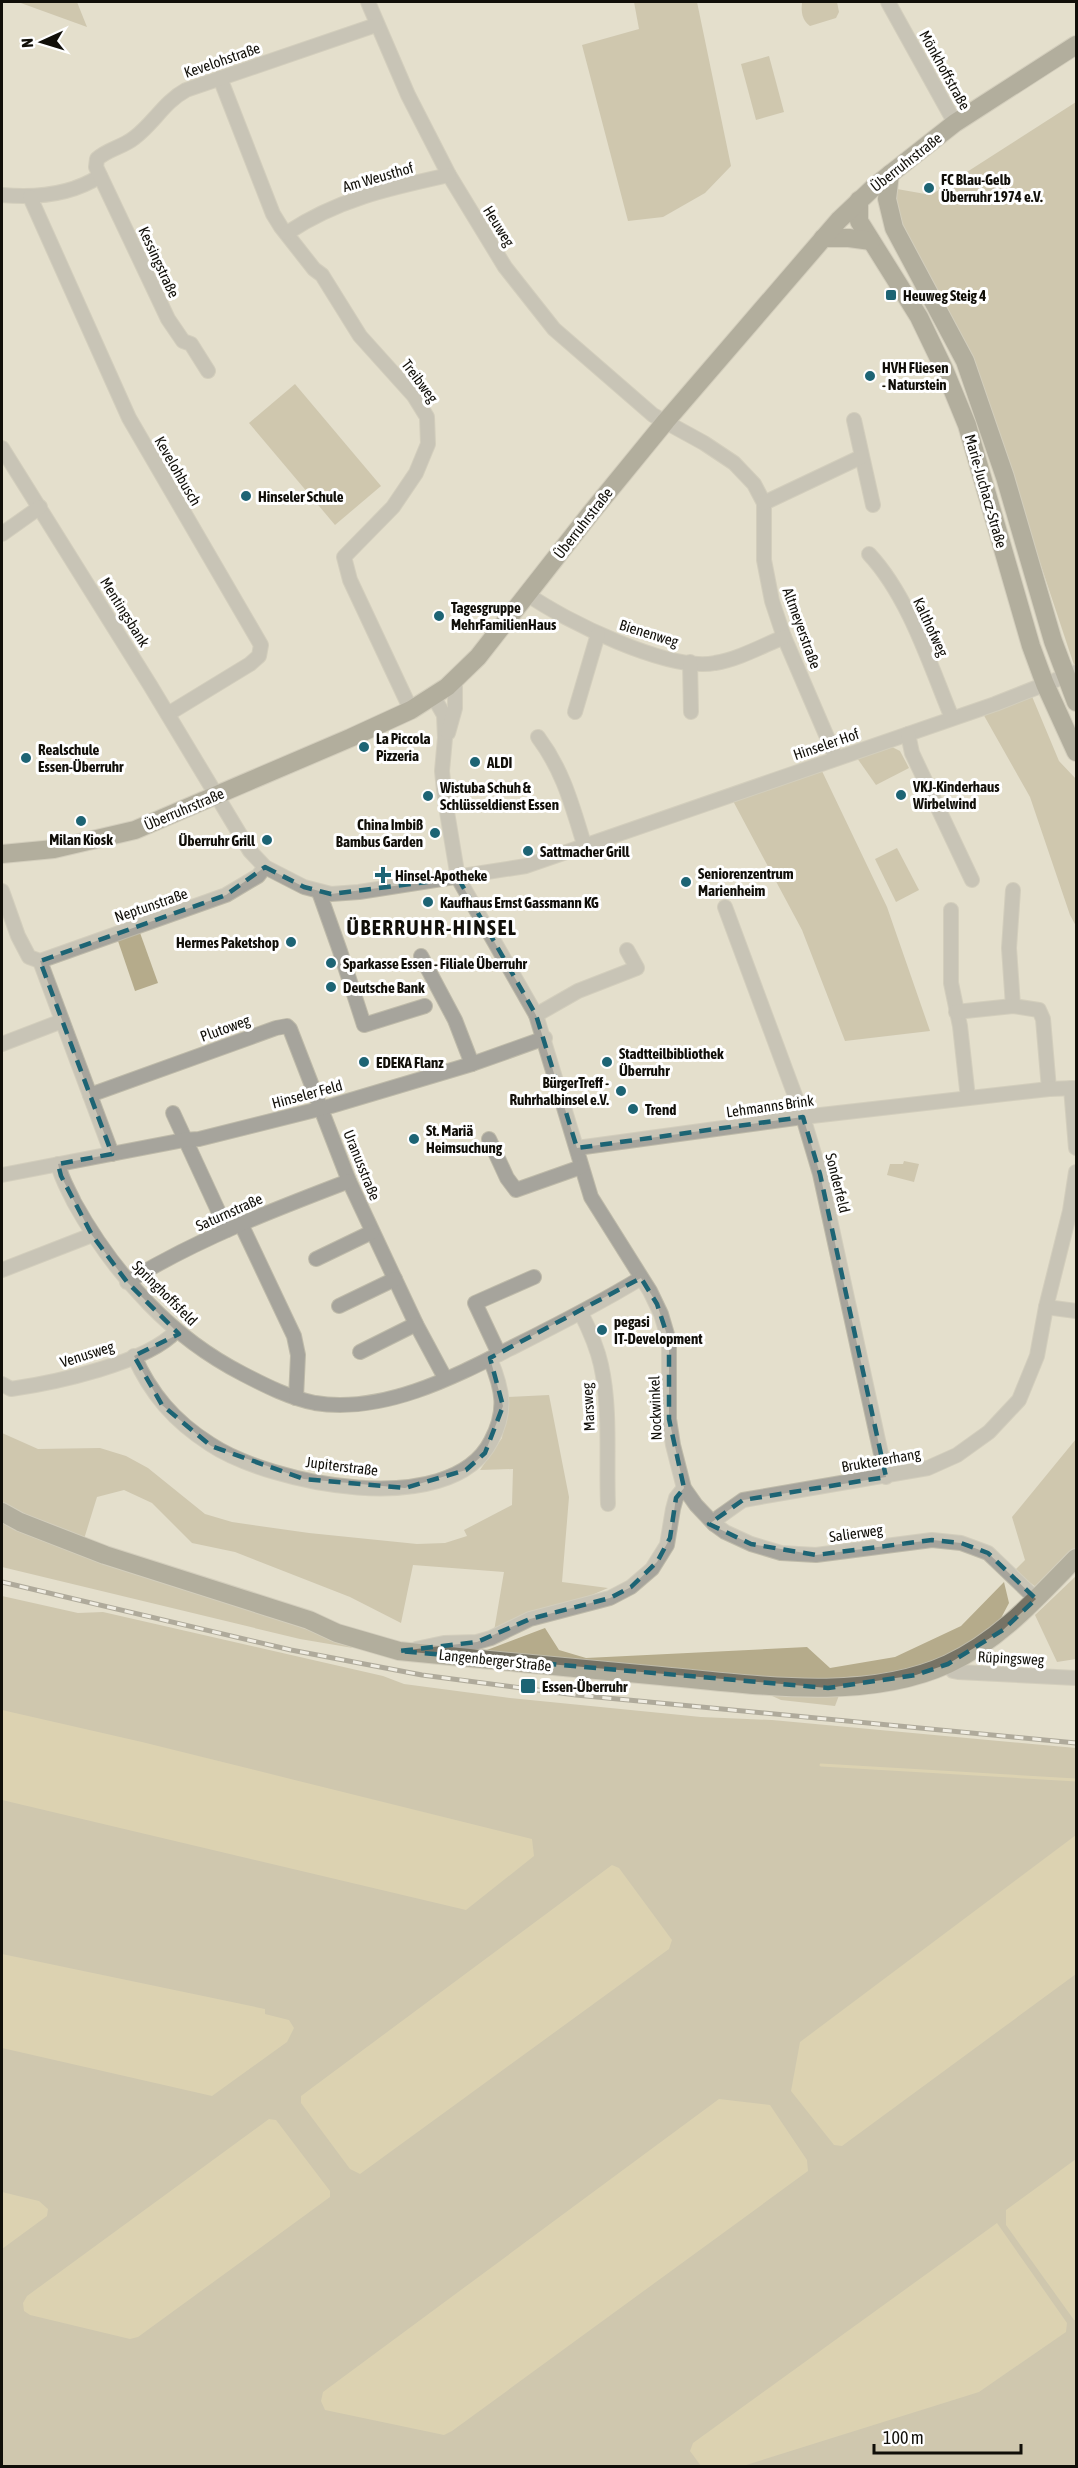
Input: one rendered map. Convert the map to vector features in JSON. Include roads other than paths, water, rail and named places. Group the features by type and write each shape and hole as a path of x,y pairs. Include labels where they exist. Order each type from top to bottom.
{"main road":[{"name":"Überruhrstraße","path":"2,854 54,849 135,830 411,710 455,680 478,657 666,421 823,238 859,200 955,123 1077,45"},
{"name":"Marie-Juchacz-Straße","path":"890,174 887,199 894,228"},
{"name":"Marie-Juchacz-Straße","path":"1077,702 1071,674 965,361 894,228 875,207 859,200 859,221 888,264 919,317 967,425 1014,592 1045,684 1077,752"},
{"path":"823,238 871,241"},
{"name":"Langenberger Straße","path":"2,1512 20,1522 105,1555 309,1620 337,1633 399,1651 810,1689 881,1682 916,1675 948,1664 971,1652 1003,1630 1077,1558"}],"street":[{"name":"Heuweg","path":"368,2 376,25 448,176 505,267 554,329 653,415 666,421"},
{"name":"Mönkhoffstraße","path":"888,2 955,123"},
{"name":"Kevelohstraße","path":"97,159 135,138 174,96 376,25"},
{"name":"Treibweg","path":"220,78 273,214 314,269 322,275 360,336 414,396 427,417 428,444 416,473 393,507 344,557 350,580 411,710"},
{"name":"Kessingstraße","path":"97,159 96,167 168,319 183,341 191,344 208,371"},
{"path":"2,195 30,197 76,188 100,176"},
{"name":"Am Weusthof","path":"287,233 333,207 364,195 448,176"},
{"name":"Kevelohbusch","path":"30,197 129,418 261,645 259,656 250,664 168,714"},
{"path":"854,420 873,505"},
{"path":"666,421 734,462 754,484 764,503 861,457"},
{"name":"Mentingsbank","path":"2,448 168,714 240,838 265,867"},
{"name":"Altmeyerstraße","path":"764,503 764,560 772,601 784,637 836,758"},
{"path":"2,534 40,507"},
{"name":"Kalthofweg","path":"869,554 889,581 906,610 952,718"},
{"name":"Bienenweg","path":"527,594 598,634 653,654 690,662 714,663 784,637"},
{"name":"Bienenweg","path":"575,712 598,634"},
{"name":"Bienenweg","path":"690,662 691,712"},
{"name":"Hinseler Hof","path":"319,892 340,894 359,892 526,866 908,734 1071,674"},
{"name":"Nockwinkel","path":"445,738 452,725 455,708 455,680"},
{"name":"Nockwinkel","path":"433,696 444,715 445,738 442,771 458,878 536,1015 545,1038 591,1197 657,1304 669,1341 669,1419 684,1488"},
{"path":"908,734 912,753 972,880"},
{"path":"538,737 554,759 585,847"},
{"path":"265,867 319,892 364,1025 424,1006"},
{"name":"Neptunstraße","path":"40,961 226,895 258,876 265,867"},
{"path":"1013,890 1009,948 1013,1006"},
{"path":"2,891 18,936 29,957 40,961 112,1154"},
{"name":"Sonderfeld","path":"725,907 803,1117 820,1174 886,1477"},
{"path":"951,910 951,983 960,1026 968,1098"},
{"path":"536,1015 578,991 637,968 627,950"},
{"path":"421,956 455,1020 472,1064"},
{"path":"956,1012 1013,1006 1039,1010 1043,1019 1049,1089"},
{"path":"2,1044 62,1021"},
{"name":"Plutoweg","path":"90,1095 287,1026 295,1038 322,1109"},
{"name":"Hinseler Feld","path":"2,1175 199,1139 322,1109 472,1064 545,1038"},
{"path":"1074,1088 1077,1148"},
{"name":"Lehmanns Brink","path":"577,1148 803,1117 1074,1088"},
{"name":"Uranusstraße","path":"322,1109 349,1181 372,1232 445,1378"},
{"path":"173,1113 227,1230"},
{"path":"489,1139 507,1178 516,1190 581,1167"},
{"name":"Springhoffsfeld","path":"58,1164 61,1176 92,1235 127,1282 176,1331 218,1361 261,1384 296,1398 337,1404 386,1399 445,1378 495,1356 581,1313 641,1278"},
{"name":"Bruktererhang","path":"714,1524 719,1517 743,1500 928,1468 957,1455 989,1432 1007,1415 1019,1400 1037,1356 1077,1172"},
{"name":"Saturnstraße","path":"127,1282 227,1230 349,1181"},
{"path":"241,1224 294,1336 298,1355 296,1398"},
{"path":"316,1259 372,1232"},
{"path":"2,1270 92,1235"},
{"path":"495,1356 475,1303 534,1277"},
{"path":"339,1306 395,1279"},
{"path":"1046,1307 1077,1311"},
{"name":"Marsweg","path":"581,1313 592,1336 601,1364 605,1392 608,1504"},
{"path":"360,1352 416,1324"},
{"name":"Venusweg","path":"2,1384 11,1389 76,1377 134,1356 168,1340 176,1331"},
{"name":"Jupiterstraße","path":"134,1356 144,1379 162,1405 211,1446 274,1471 304,1479 360,1488 405,1488 441,1481 466,1470 485,1454 498,1428 503,1406 495,1356"},
{"path":"399,1651 444,1643 477,1642 545,1614 610,1598 642,1578 657,1562 667,1545 676,1498 684,1488"},
{"name":"Salierweg","path":"684,1488 714,1524 724,1532 751,1544 781,1553 816,1555 932,1540 961,1543 988,1553 1036,1599"},
{"name":"Rüpingsweg","path":"948,1664 953,1671 958,1672 1077,1678"}],"waterway":[{"path":"821,1765 1076,1780"}],"railway":[{"path":"2,1582 291,1650 422,1675 576,1695 1076,1743"}],"place":[{"name":"FC Blau-Gelb Überruhr 1974 e.V.","path":"929,188"},
{"name":"Heuweg Steig 4","path":"891,295"},
{"name":"HVH Fliesen - Naturstein","path":"870,376"},
{"name":"Hinseler Schule","path":"246,496"},
{"name":"Tagesgruppe MehrFamilienHaus","path":"439,616"},
{"name":"La Piccola Pizzeria","path":"364,747"},
{"name":"Realschule Essen-Überruhr","path":"26,758"},
{"name":"ALDI","path":"475,762"},
{"name":"VKJ-Kinderhaus Wirbelwind","path":"901,795"},
{"name":"Wistuba Schuh & Schlüsseldienst Essen","path":"428,796"},
{"name":"Milan Kiosk","path":"81,821"},
{"name":"China Imbiß Bambus Garden","path":"435,833"},
{"name":"Überruhr Grill","path":"267,840"},
{"name":"Sattmacher Grill","path":"528,851"},
{"name":"Hinsel-Apotheke","path":"383,875"},
{"name":"Seniorenzentrum Marienheim","path":"686,882"},
{"name":"Kaufhaus Ernst Gassmann KG","path":"428,902"},
{"name":"Hermes Paketshop","path":"291,942"},
{"name":"Sparkasse Essen - Filiale Überruhr","path":"331,963"},
{"name":"Deutsche Bank","path":"331,987"},
{"name":"EDEKA Flanz","path":"364,1062"},
{"name":"Stadtteilbibliothek Überruhr","path":"607,1062"},
{"name":"BürgerTreff - Ruhrhalbinsel e.V.","path":"621,1091"},
{"name":"Trend","path":"633,1109"},
{"name":"St. Mariä Heimsuchung","path":"414,1139"},
{"name":"pegasi IT-Development","path":"602,1330"},
{"name":"Essen-Überruhr","path":"528,1686"}],"district":[{"name":"ÜBERRUHR-HINSEL","path":"432,927"}]}
